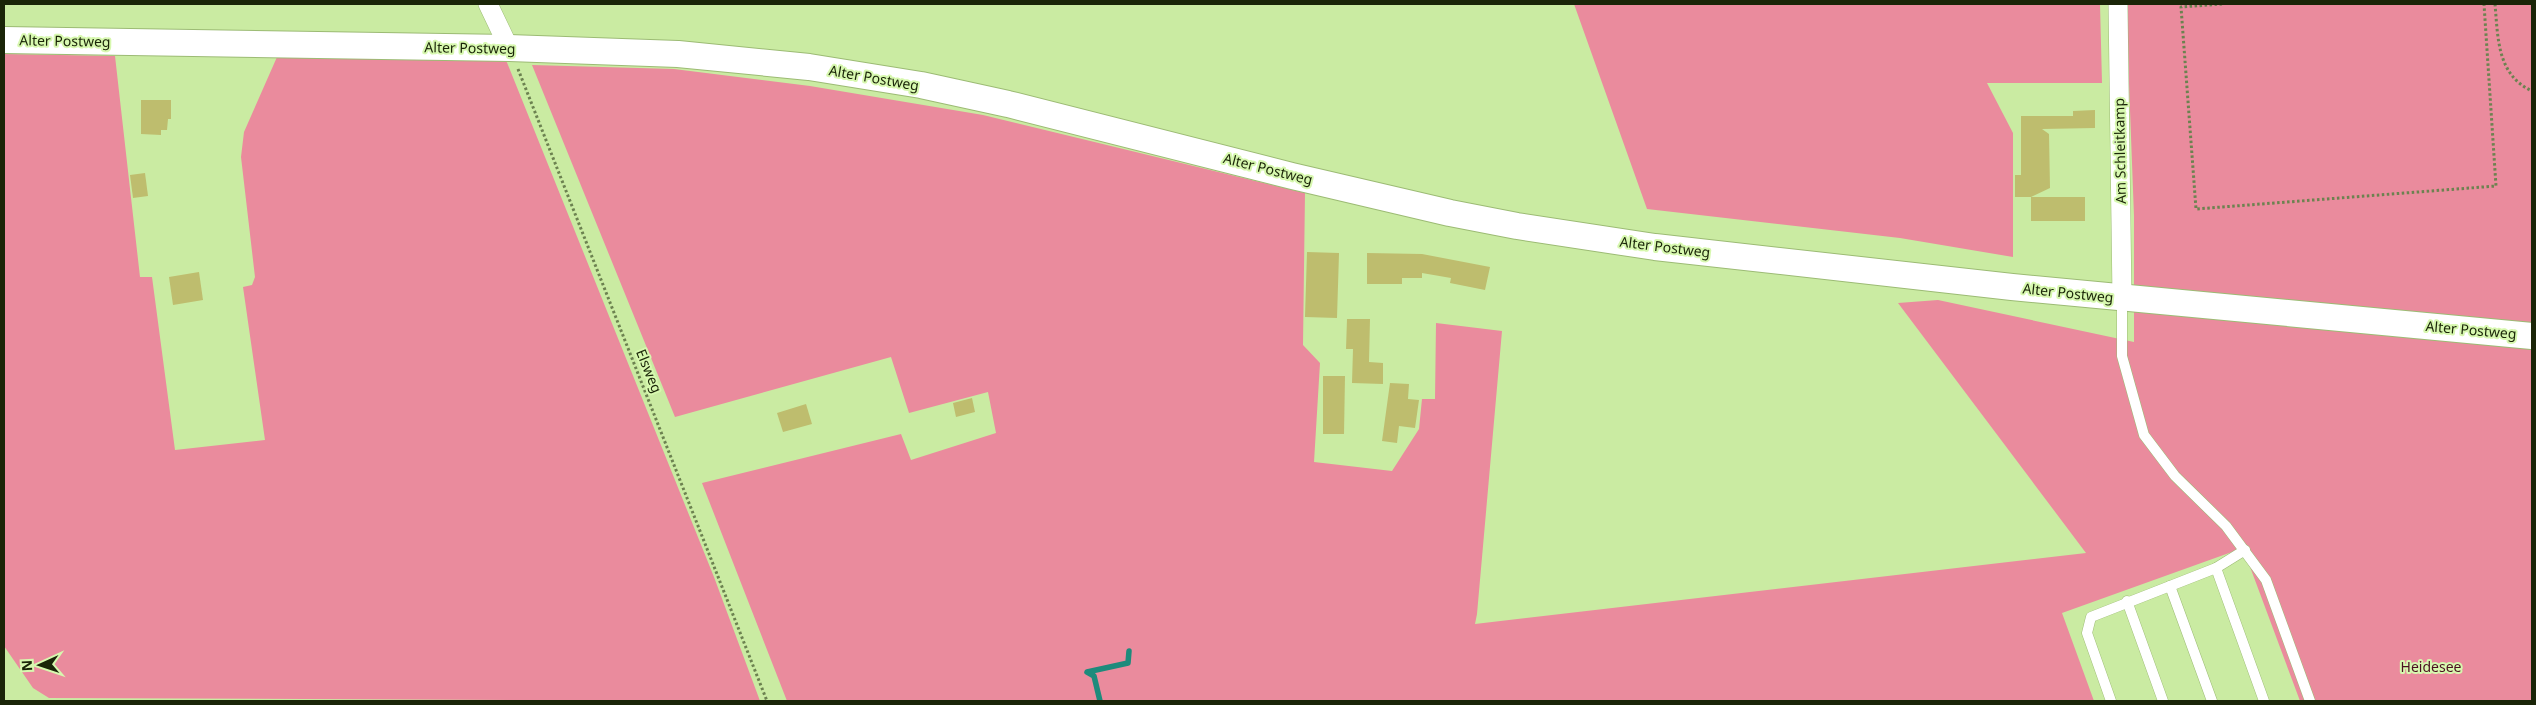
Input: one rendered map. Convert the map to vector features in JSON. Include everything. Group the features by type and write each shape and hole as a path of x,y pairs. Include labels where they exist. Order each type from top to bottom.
{"main road":[{"name":"Alter Postweg","path":"4,40 509,48 678,54 837,71 921,85 1008,104 1311,180 1450,213 1517,226 1655,247 2122,298 2532,336"}],"street":[{"path":"488,4 509,48"},
{"name":"Am Schleitkamp","path":"2118,4 2122,298"}],"lane":[{"path":"2122,298 2122,356 2144,434 2175,476 2226,526 2266,580 2310,701"},
{"path":"2111,701 2087,633 2091,617 2127,601 2216,568 2245,550"},
{"path":"2216,568 2264,701"},
{"path":"2170,586 2212,701"},
{"path":"2127,601 2163,701"}],"path":[{"path":"2222,4 2182,7 2196,209 2496,186 2484,4"},
{"path":"2495,4 2499,44 2505,65 2512,79 2532,91"},
{"name":"Elsweg","path":"509,48 767,701"}],"green space":[{"path":"1574,4 2100,4 2102,83 1987,83 2013,133 2013,257 1900,238 1647,209"},
{"name":"Heidesee","path":"2126,4 2532,4 2532,701 2300,701 2243,548 2062,613 2094,701 787,701 702,483 901,434 911,460 996,433 988,392 909,413 891,357 675,417 532,65 674,69 810,86 983,115 1305,193 1303,345 1320,363 1314,462 1392,471 1419,429 1422,399 1435,399 1436,323 1502,331 1475,624 2086,553 1898,303 1938,300 2134,342 2134,216"},
{"path":"4,54 115,56 140,277 152,277 175,450 265,440 243,287 252,285 255,277 241,157 244,132 277,57 506,60 714,577 760,701 49,698 33,688 4,646"}],"building":[{"path":"141,100 171,100 171,119 168,119 167,130 161,130 161,135 141,134"},
{"path":"2095,110 2095,128 2042,129 2049,134 2050,188 2031,197 2015,197 2015,175 2021,175 2021,116 2073,116 2073,111"},
{"path":"145,173 148,196 133,198 130,175"},
{"path":"2031,197 2085,197 2085,221 2031,221"},
{"path":"1307,252 1339,253 1337,318 1305,317"},
{"path":"1367,253 1422,254 1490,267 1485,290 1450,283 1451,278 1422,273 1422,278 1402,278 1402,284 1367,284"},
{"path":"199,272 203,300 173,305 169,277"},
{"path":"1347,319 1370,319 1369,362 1383,363 1383,384 1352,383 1353,349 1346,349"},
{"path":"1323,376 1345,376 1344,434 1323,434"},
{"path":"1390,383 1409,384 1408,399 1419,400 1415,428 1399,426 1397,443 1382,441"},
{"path":"972,398 975,412 956,417 953,403"},
{"path":"806,404 812,424 783,432 777,413"}],"waterway":[{"path":"1100,701 1094,676 1087,672 1128,663 1129,651"}]}
